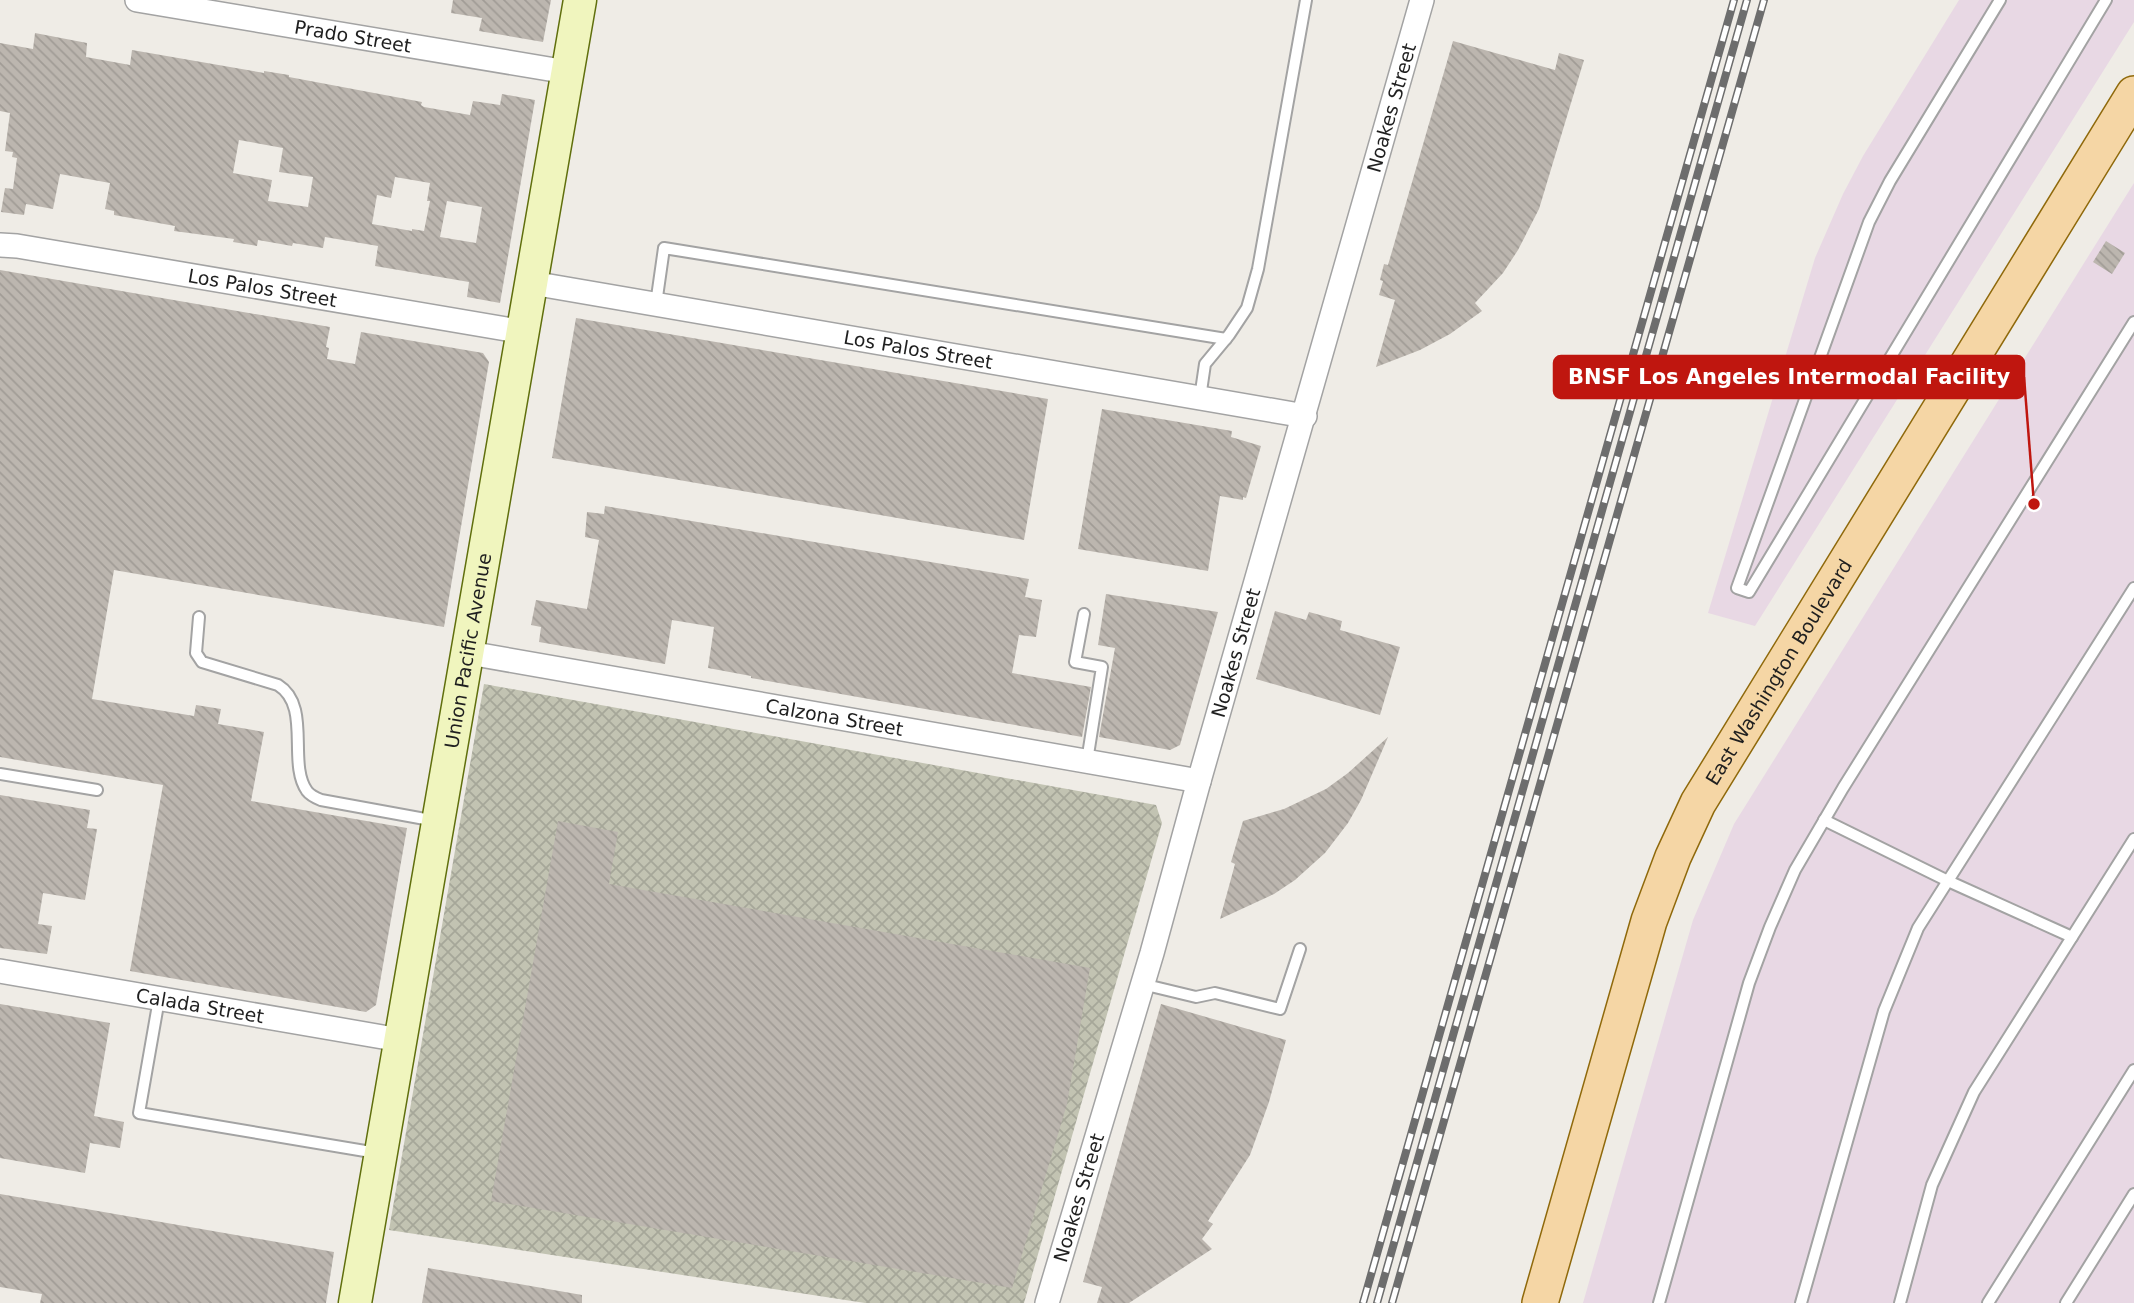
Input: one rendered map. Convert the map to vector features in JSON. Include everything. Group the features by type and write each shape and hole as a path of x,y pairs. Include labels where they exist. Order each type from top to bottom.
{"main road":[{"name":"East Washington Boulevard","path":"1539,1303 1649,921 1698,803 2134,94"}],"street":[{"name":"Prado Street","path":"137,0 567,72"},
{"name":"Union Pacific Avenue","path":"355,1303 580,0"},
{"name":"Noakes Street","path":"1047,1303 1142,984 1422,0"},
{"name":"Los Palos Street","path":"0,245 524,331"},
{"name":"Los Palos Street","path":"532,283 1304,416"},
{"name":"Calzona Street","path":"469,653 1199,780"},
{"name":"Calada Street","path":"0,971 400,1040"}],"lane":[{"path":"1200,398 1205,365 1247,308 1258,269 1306,0"},
{"path":"2000,0 1890,181 1869,222 1737,588 1749,592 2106,0"},
{"path":"656,304 664,248 1226,339"},
{"path":"1659,1303 1749,983 1795,870 2134,322"},
{"path":"1801,1303 1891,989 1918,928 2134,588"},
{"path":"1084,614 1075,662 1102,667 1087,761"},
{"path":"199,617 196,653 202,662 278,685 285,689 290,697 295,711 302,781 308,793 321,800 439,822"},
{"path":"0,774 97,790"},
{"path":"1824,820 1948,881 2072,937"},
{"path":"1900,1303 1932,1185 1974,1092 2134,839"},
{"path":"1142,984 1196,997 1214,993 1280,1009 1300,949"},
{"path":"159,999 139,1113 380,1153"},
{"path":"1988,1303 2134,1070"},
{"path":"2066,1303 2134,1195"}],"shaded area":[{"path":"1959,0 2134,0 2134,22 1755,626 1708,613 1815,258 1863,156"},
{"path":"2134,183 2134,1303 1583,1303 1693,920 1734,824"},
{"path":"484,684 1156,805 1162,823 1024,1303 865,1303 389,1230"}],"building":[{"path":"453,0 551,0 543,42 479,31 482,18 451,13"},
{"path":"35,33 87,43 86,57 130,65 132,50 289,75 422,102 424,107 470,115 473,101 500,105 502,94 535,100 500,303 467,297 469,282 375,266 378,246 325,237 323,248 258,240 257,246 233,242 234,239 174,231 175,226 114,215 114,211 105,209 110,183 60,174 53,209 26,204 24,215 1,212 5,188 13,189 17,158 12,157 13,152 5,151 10,113 0,111 0,43 33,49","holes":["239,140 283,148 279,172 313,177 308,207 268,201 272,180 233,173","395,177 430,183 427,201 430,201 424,231 372,224 377,195 391,198","447,201 482,207 476,243 440,237"]},
{"path":"1453,41 1555,70 1559,53 1584,60 1539,209 1503,273 1475,303 1482,311 1450,334 1420,350 1376,367 1395,300 1379,295 1383,281 1380,280 1384,264 1388,265"},
{"path":"2106,241 2125,253 2112,274 2093,262"},
{"path":"0,270 330,327 326,347 329,348 327,359 355,364 361,332 483,353 489,362 444,627 114,570 92,699 194,716 196,705 221,709 218,724 264,732 251,801 407,828 376,1005 366,1012 130,971 163,785 0,757"},
{"path":"576,318 1048,399 1024,540 552,458"},
{"path":"1102,409 1232,431 1231,437 1261,446 1246,498 1243,497 1243,500 1220,496 1208,571 1078,549"},
{"path":"605,506 1029,579 1025,597 1042,600 1036,637 1019,635 1012,673 1091,687 1082,737 708,668 714,627 672,620 665,664 539,642 541,627 531,625 536,600 587,609 599,540 585,537 587,512 604,514"},
{"path":"1106,594 1218,612 1180,745 1170,750 1099,737 1115,648 1098,645"},
{"path":"1275,611 1306,620 1309,612 1342,621 1340,630 1400,647 1380,715 1256,679"},
{"path":"1388,737 1361,800 1348,823 1325,853 1295,880 1274,894 1220,919 1235,864 1231,862 1243,821 1284,809 1326,789"},
{"path":"0,795 90,810 87,828 97,829 85,900 43,893 38,924 52,926 47,954 0,948"},
{"path":"558,821 618,832 609,884 1090,968 1067,1104 1012,1288 491,1201"},
{"path":"0,1004 110,1023 94,1116 124,1122 120,1148 90,1143 85,1173 0,1158"},
{"path":"1161,1004 1286,1040 1269,1102 1250,1155 1208,1221 1213,1224 1202,1239 1212,1249 1129,1303 1097,1303 1102,1287 1083,1282"},
{"path":"0,1194 334,1252 326,1303 40,1303 42,1294 0,1287"},
{"path":"428,1268 582,1295 582,1303 422,1303"}],"railway":[{"path":"1363,1303 1734,0"},
{"path":"1377,1303 1747,0"},
{"path":"1392,1303 1764,0"}],"place":[{"name":"BNSF Los Angeles Intermodal Facility","path":"2034,504"}]}
